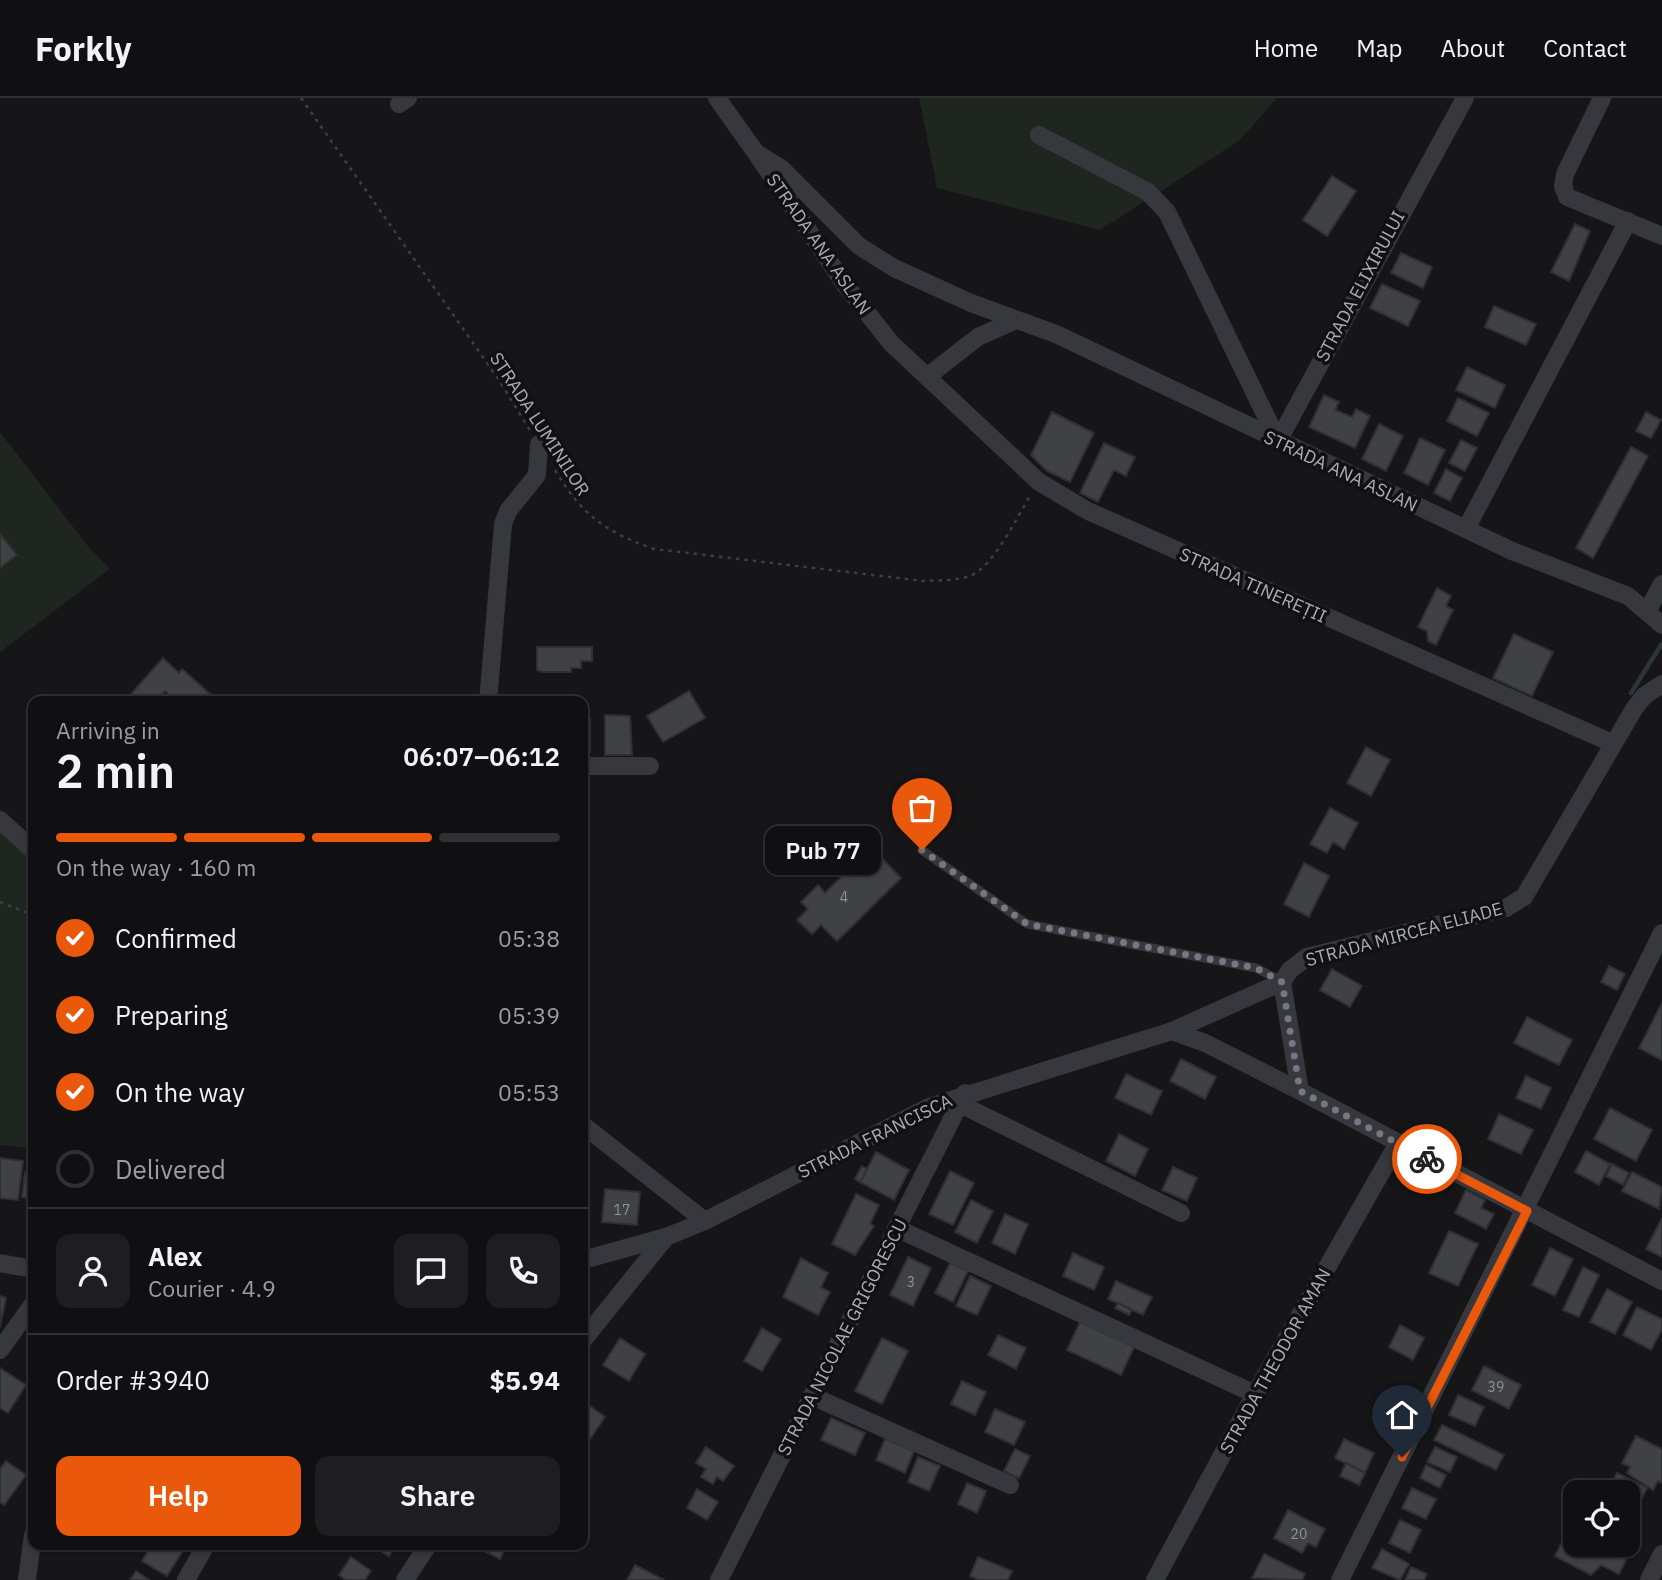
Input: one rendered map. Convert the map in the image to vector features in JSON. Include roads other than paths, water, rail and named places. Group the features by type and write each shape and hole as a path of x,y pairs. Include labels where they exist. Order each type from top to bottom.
{"street":[{"name":"STRADA ANA ASLAN","path":"717,98 867,315 891,343 928,376"},
{"name":"STRADA ELIXIRULUI","path":"1278,441 1443,132 1465,98"},
{"path":"1602,98 1565,174 1563,186 1567,197 1662,236"},
{"path":"1039,135 1148,192 1167,212 1278,441"},
{"name":"STRADA ANA ASLAN","path":"756,153 782,169 859,246 894,268 1016,320 1056,334 1466,529 1628,596 1648,610 1662,625"},
{"path":"1466,529 1628,221"},
{"path":"928,376 978,337 1016,320"},
{"name":"STRADA TINEREȚII","path":"928,376 1039,482 1088,511 1612,743"},
{"path":"489,696 503,524 508,512 537,475 539,444"},
{"path":"1648,610 1662,584"},
{"name":"STRADA MIRCEA ELIADE","path":"1172,1031 1282,982 1290,970 1307,957 1506,908 1524,897 1612,743 1644,696 1662,684"},
{"path":"588,766 650,766"},
{"path":"0,820 28,845"},
{"path":"1340,1580 1527,1211 1662,933"},
{"path":"1282,982 1300,1091"},
{"path":"1172,1031 1205,1043 1300,1091 1662,1281"},
{"name":"STRADA FRANCISCA","path":"588,1260 666,1237 705,1221 899,1120 1172,1031"},
{"path":"962,1098 1181,1213"},
{"name":"STRADA NICOLAE GRIGORESCU","path":"719,1580 962,1098"},
{"path":"588,1129 705,1221"},
{"name":"STRADA THEODOR AMAN","path":"1156,1580 1255,1394 1398,1143"},
{"path":"897,1228 1255,1394"},
{"path":"588,1334 666,1237"},
{"path":"0,1263 28,1268"},
{"path":"0,1350 28,1311"},
{"path":"811,1396 1010,1485"},
{"path":"27,1580 31,1550"},
{"path":"186,1580 203,1550"},
{"path":"405,1580 425,1550"},
{"path":"1649,1580 1662,1554"}],"lane":[{"path":"922,850 1027,924 1256,968 1282,982"}],"waterway":[{"path":"1631,693 1661,645"}],"place":[{"name":"Pub 77","path":"922,850"}]}
